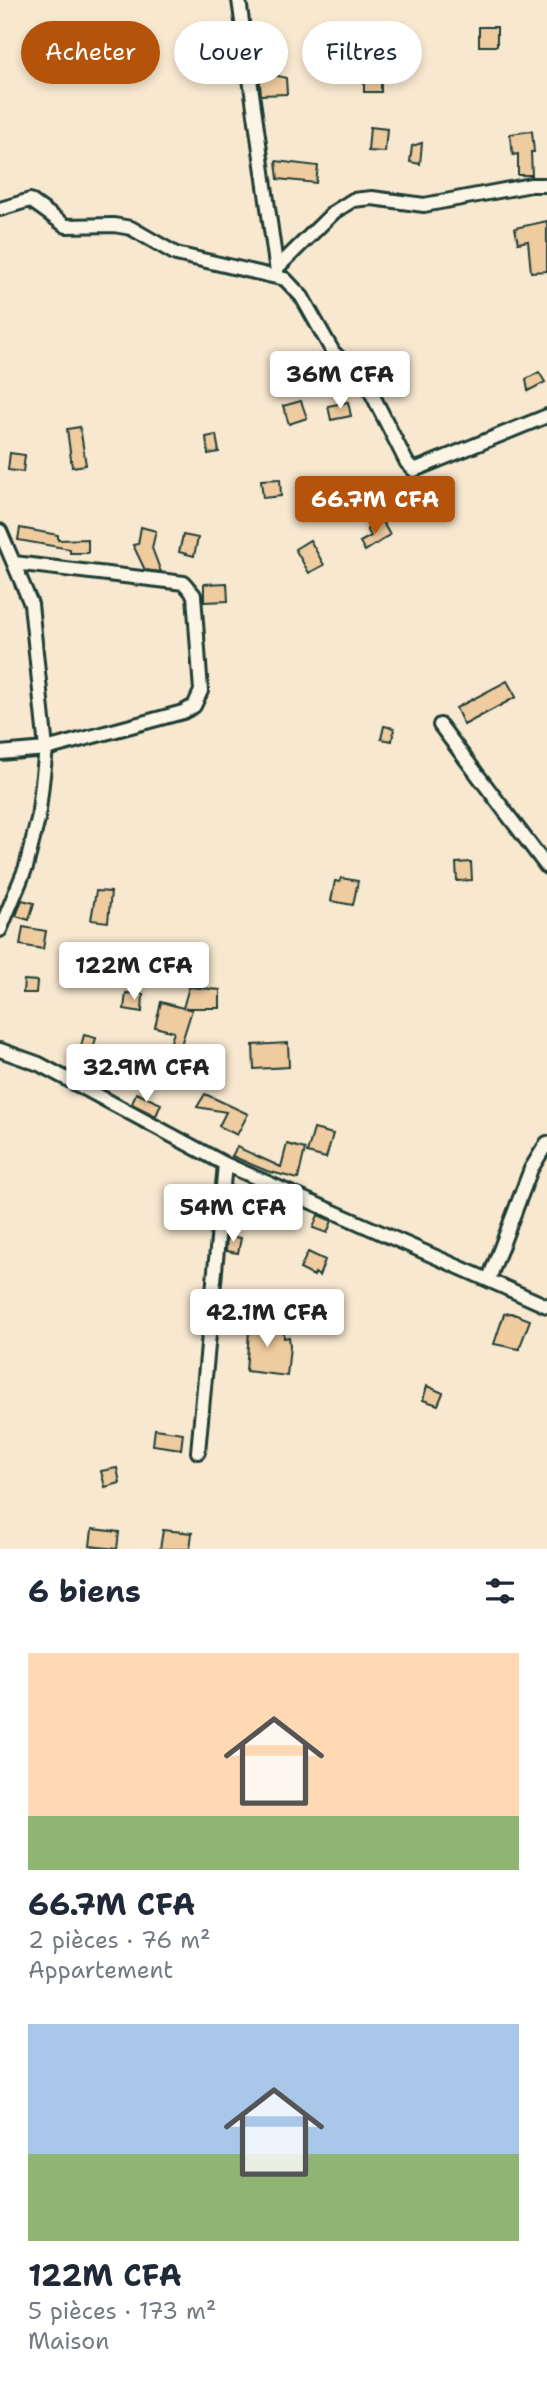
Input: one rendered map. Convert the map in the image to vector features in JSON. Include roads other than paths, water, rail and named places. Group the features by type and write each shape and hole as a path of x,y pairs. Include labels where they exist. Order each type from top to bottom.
{"street":[{"path":"239,0 277,272"},
{"path":"277,272 334,212 353,200 372,198 424,205 531,185 547,185"},
{"path":"0,209 30,200 66,226 114,225 131,228 176,254 277,272 294,287 333,352 368,386 414,470 547,416"},
{"path":"0,531 32,604 46,749 38,819 26,867 0,930"},
{"path":"0,753 46,749 173,715 194,706 199,700 202,680 194,595 184,583 14,563"},
{"path":"440,725 547,867"},
{"path":"0,1050 39,1064 226,1164 547,1306"},
{"path":"489,1279 531,1169 547,1143"},
{"path":"198,1452 226,1164"}]}
